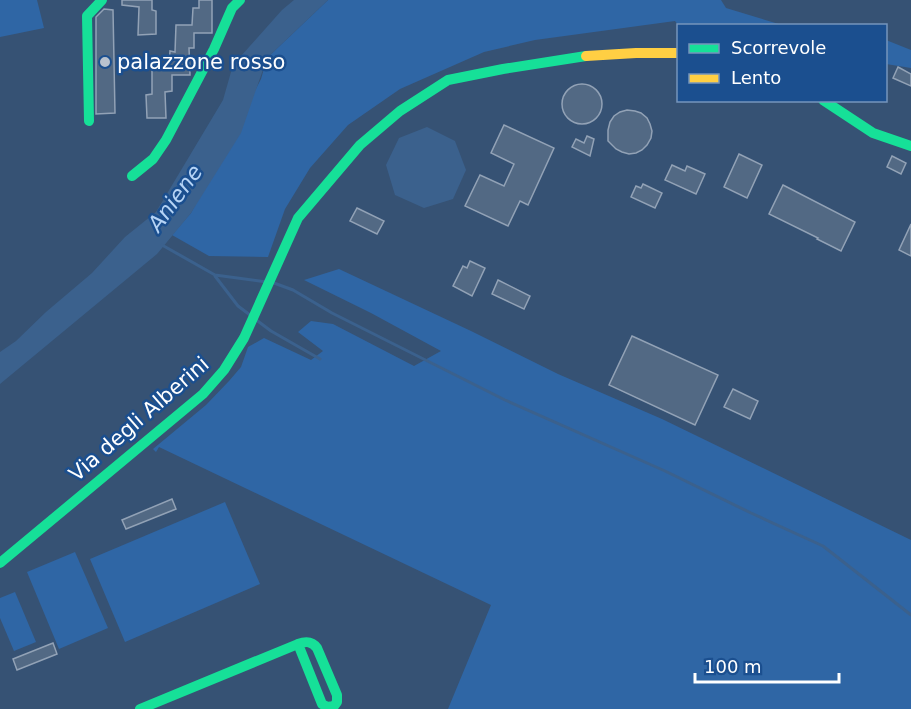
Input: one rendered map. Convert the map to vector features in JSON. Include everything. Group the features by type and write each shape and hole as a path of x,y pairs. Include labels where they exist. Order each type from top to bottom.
{"street":[{"path":"89,121 87,16 102,0"},
{"path":"132,176 153,159 165,140 209,59 232,8 240,0"},
{"name":"Via degli Alberini","path":"0,563 203,394 224,370 244,338 298,218 360,145 400,111 448,80 576,57 677,53"},
{"path":"826,102 873,133 911,146"},
{"path":"140,709 298,644 309,641 317,648 337,695 337,702 334,706 327,707 322,704 298,644"}],"shaded area":[{"path":"0,0 37,0 44,28 0,37"},
{"path":"328,0 721,0 726,8 779,24 677,24 675,21 535,40 484,52 400,89 348,125 310,168 285,209 268,257 209,256 172,235 191,213 261,79 267,58"},
{"path":"887,40 911,50 911,68 887,64"},
{"path":"339,269 558,374 662,419 911,540 911,709 448,709 491,605 159,447 156,452 153,449 206,405 229,381 241,367 248,347 264,338 311,360 323,351 298,332 311,321 333,324 414,366 441,351 304,280"},
{"path":"225,502 260,584 125,642 90,559"},
{"path":"75,552 108,628 59,649 27,572"},
{"path":"15,592 36,642 14,651 0,618 0,598"}],"water":[{"name":"Aniene","path":"294,0 328,0 267,58 241,133 191,213 157,254 0,384 0,352 16,341 92,273 125,237 156,212 223,100 233,65 282,10"},
{"path":"427,127 455,141 466,170 453,199 424,208 395,195 386,165 399,138"}],"building":[{"path":"122,0 152,0 152,10 156,11 156,34 138,35 139,7 122,5"},
{"path":"199,0 212,0 212,33 194,33 194,48 189,48 190,75 172,75 172,91 165,92 166,118 147,118 146,95 152,94 152,68 169,67 170,51 175,52 176,25 192,25 193,8 199,8"},
{"name":"palazzone rosso","path":"104,9 113,10 115,113 96,114 96,17"},
{"path":"898,67 911,74 911,86 893,78"},
{"path":"582,84 590,85 596,90 601,96 601,112 596,118 590,123 582,124 574,123 568,118 563,112 562,104 563,96 568,90 574,85"},
{"path":"627,110 641,113 647,118 652,131 651,138 642,150 629,154 616,149 608,141 610,122 614,116"},
{"path":"504,125 554,148 528,205 520,201 508,226 465,206 480,175 504,186 514,164 491,153"},
{"path":"587,136 594,139 590,156 572,147 576,139 584,143"},
{"path":"739,154 762,165 747,198 724,187"},
{"path":"892,156 906,163 901,174 887,167"},
{"path":"672,165 685,171 687,166 705,174 696,194 665,180"},
{"path":"643,184 662,193 655,208 631,197 636,186 641,188"},
{"path":"783,185 855,222 841,251 769,214"},
{"path":"357,208 384,221 377,234 350,221"},
{"path":"911,224 911,256 899,250"},
{"path":"470,261 485,268 472,296 453,286 463,266 467,268"},
{"path":"498,280 530,296 524,309 492,294"},
{"path":"632,336 718,375 695,425 609,385"},
{"path":"733,389 758,401 750,419 724,407"},
{"path":"172,499 176,509 126,529 122,520"},
{"path":"53,643 57,654 17,670 13,659"}],"waterway":[{"name":"Aniene","path":"162,245 215,275 274,283 293,290 332,313 505,400 665,471 823,546 911,615"},
{"path":"215,276 238,306 250,315"},
{"path":"255,319 271,331 320,359"}],"traffic: fast":[{"path":"89,121 87,16 102,0"},
{"path":"132,176 153,159 166,140 214,49 232,8 240,0"},
{"path":"0,563 203,394 224,370 244,338 298,218 360,145 400,111 448,80 586,56"},
{"path":"826,102 873,133 911,146"},
{"path":"140,709 298,644 306,642 317,648 337,695 337,702 334,706 327,707 322,704 298,644"}],"traffic: slow":[{"path":"586,56 677,53"}],"place":[{"name":"palazzone rosso","path":"105,62"}]}
